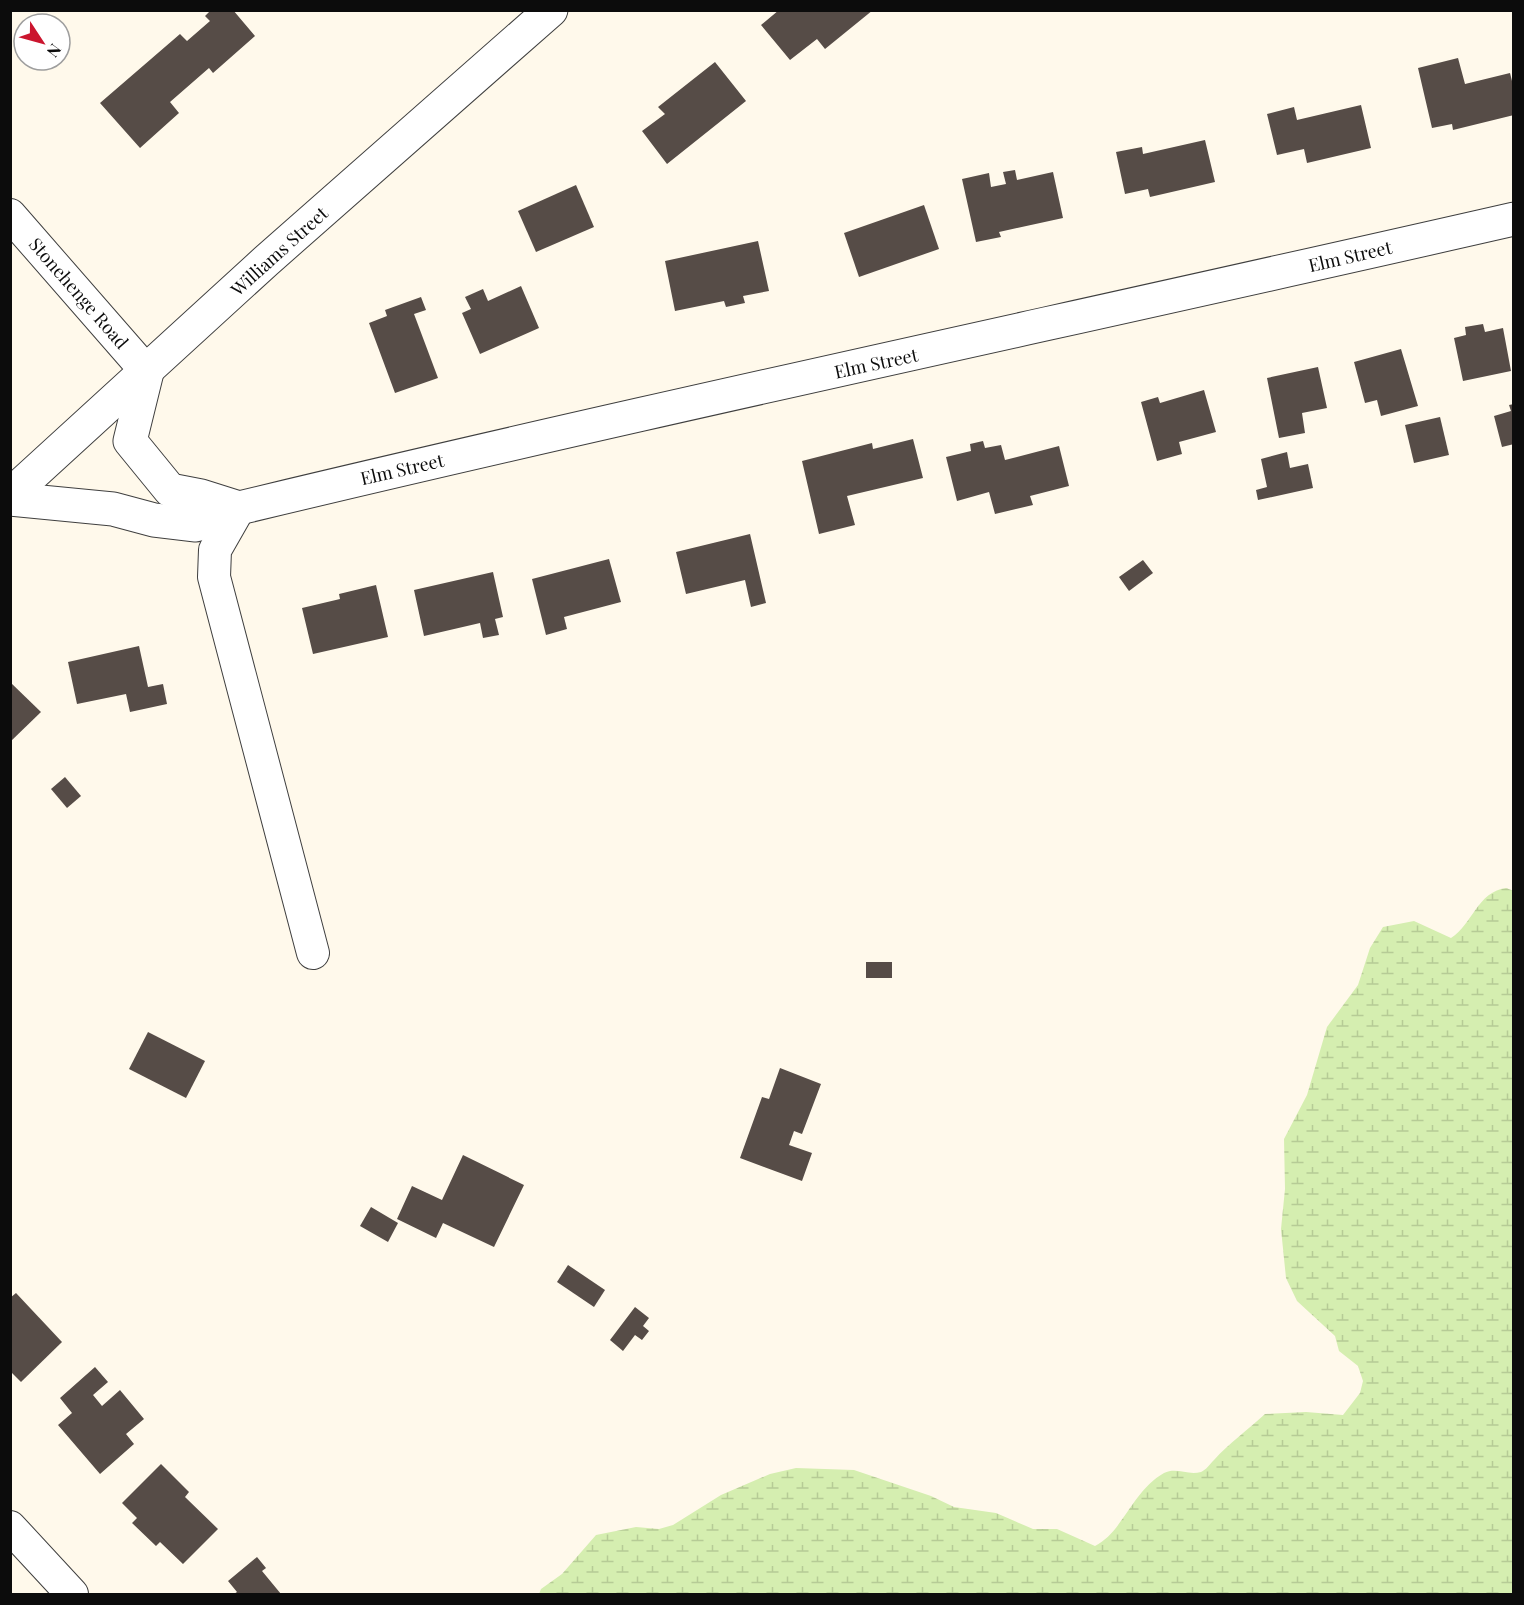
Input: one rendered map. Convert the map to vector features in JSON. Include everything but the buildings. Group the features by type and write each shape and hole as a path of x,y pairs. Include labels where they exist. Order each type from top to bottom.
{"street":[{"name":"Williams Street","path":"10,497 266,261 551,10"},
{"name":"Stonehenge Road","path":"10,215 147,372"},
{"name":"Elm Street","path":"10,497 113,509 154,520 196,525 239,508 528,439 1052,324 1514,219"},
{"path":"147,372 130,441 170,490 201,496 239,508 216,550 214,577 313,953"},
{"path":"10,1527 72,1594"}],"green space":[{"path":"1506,888 1514,891 1513,1594 539,1594 541,1589 562,1574 596,1535 636,1527 659,1529 673,1525 721,1495 770,1474 796,1468 854,1470 931,1496 954,1507 996,1513 1033,1529 1057,1529 1095,1546 1105,1540 1135,1500 1153,1481 1169,1471 1196,1473 1203,1471 1265,1414 1306,1412 1343,1415 1360,1393 1363,1381 1358,1366 1339,1351 1335,1336 1297,1301 1286,1278 1281,1229 1285,1189 1284,1139 1307,1095 1327,1027 1358,985 1370,948 1383,927 1414,921 1451,938 1465,925 1488,896"}]}
